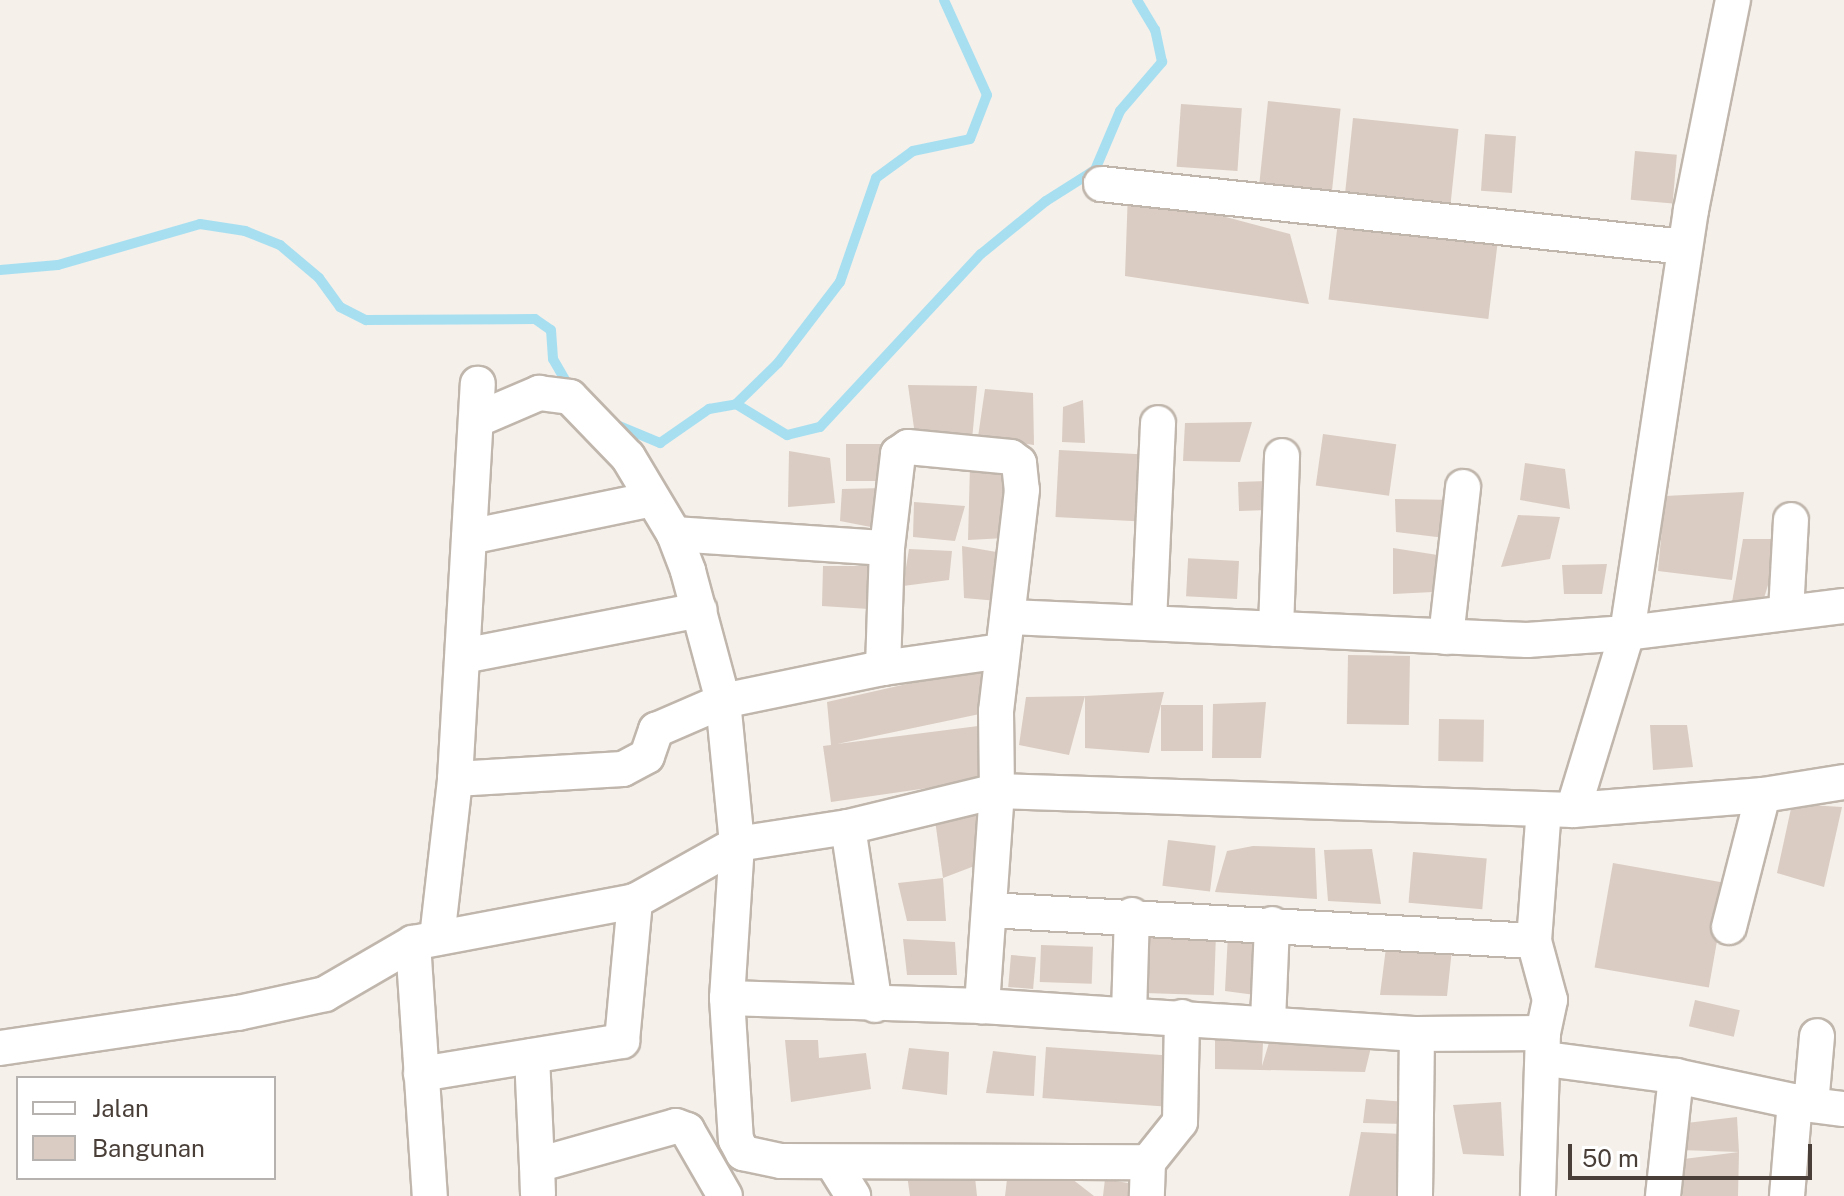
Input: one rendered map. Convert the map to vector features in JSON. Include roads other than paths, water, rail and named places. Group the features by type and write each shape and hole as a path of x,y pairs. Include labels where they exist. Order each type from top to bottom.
{"street":[{"path":"1538,1196 1550,1000 1534,941 1558,809 1627,633 1712,85 1733,0"},
{"path":"1101,184 1685,247"},
{"path":"430,1196 421,1074 425,941 455,779 478,384"},
{"path":"476,420 539,393 570,397 628,457 674,534 700,610 723,701 737,844 727,998 736,1140 743,1153 757,1160 832,1162 1148,1162"},
{"path":"1149,622 1158,423"},
{"path":"883,668 887,548 902,449 1011,457 1019,463 1022,490 1010,617 1002,651 997,791 982,1006"},
{"path":"1276,629 1282,456"},
{"path":"1446,637 1463,487"},
{"path":"469,537 652,499"},
{"path":"1786,612 1791,520"},
{"path":"674,534 887,548"},
{"path":"1010,617 1527,640 1627,633 1844,606"},
{"path":"463,656 700,610"},
{"path":"455,779 637,765 647,756 656,730 723,701 883,668 1002,651"},
{"path":"0,1048 238,1013 325,994 425,941 635,901 737,844 848,827 997,791 1558,809 1763,795 1844,782"},
{"path":"1729,927 1763,795"},
{"path":"848,827 875,1005"},
{"path":"421,1074 622,1041 635,901"},
{"path":"989,910 1132,915 1534,941"},
{"path":"1129,1014 1132,915"},
{"path":"1268,1021 1272,924"},
{"path":"727,998 982,1006 1268,1021 1545,1046 1816,1105"},
{"path":"1147,1196 1148,1162 1180,1122 1182,1017"},
{"path":"1415,1196 1417,1034"},
{"path":"1787,1196 1816,1105 1817,1036"},
{"path":"532,1056 538,1180 680,1127 687,1130 725,1196"},
{"path":"1663,1196 1676,1076"},
{"path":"832,1162 853,1196"}],"waterway":[{"path":"736,404 778,363 840,282 876,178 913,151 970,139 987,95 944,0"},
{"path":"617,425 660,443 709,409 736,404 787,435 820,427 981,254 1046,201 1095,170 1120,111 1162,62 1155,30 1137,0"},
{"path":"0,270 58,265 200,224 245,231 280,245 319,278 340,307 366,320 535,319 551,330 553,359 570,388"}]}
